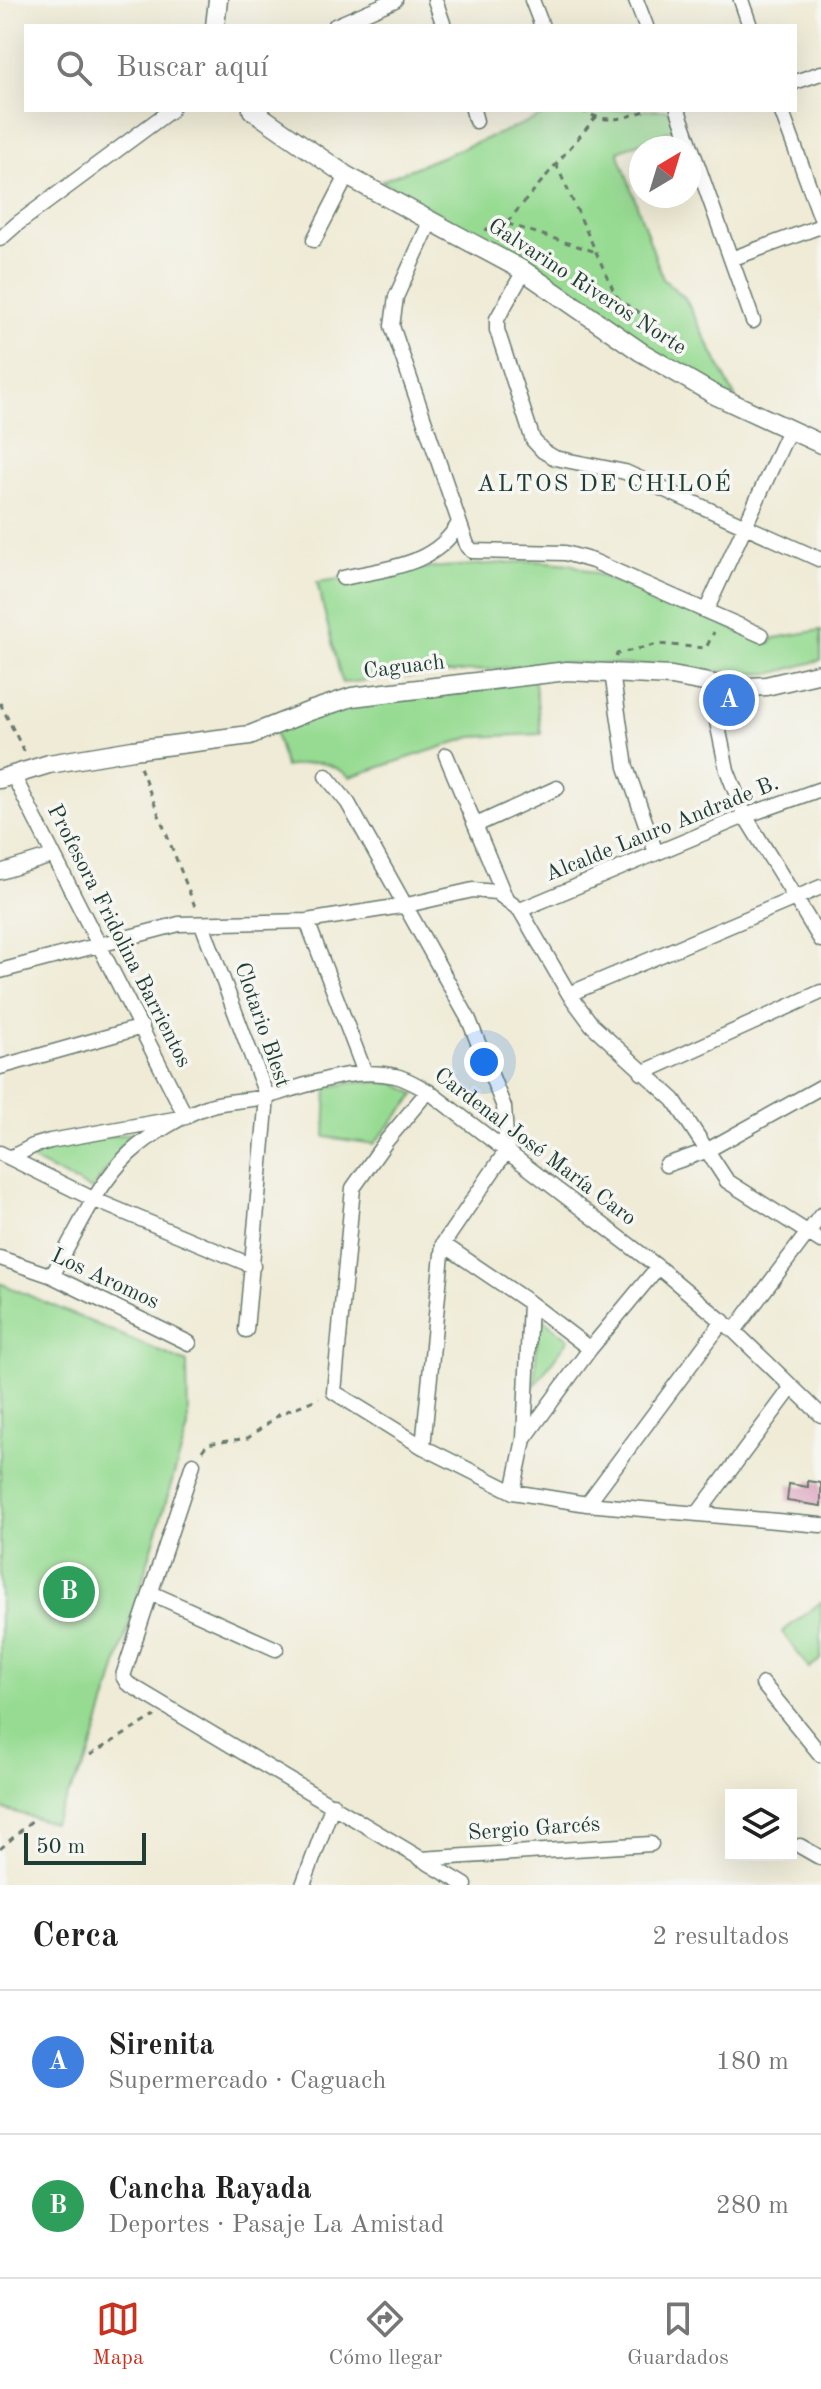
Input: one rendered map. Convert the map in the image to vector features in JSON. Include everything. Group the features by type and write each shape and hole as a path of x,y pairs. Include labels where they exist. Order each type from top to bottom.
{"street":[{"path":"215,24 218,0"},
{"path":"340,24 395,0"},
{"path":"435,0 443,24"},
{"path":"532,0 541,24"},
{"path":"636,0 645,24"},
{"path":"741,0 749,24"},
{"path":"797,81 821,73"},
{"path":"0,239 168,112"},
{"name":"Galvarino Riveros Norte","path":"255,112 347,176 524,271 641,352 693,383 821,444"},
{"path":"679,112 753,321"},
{"path":"782,112 815,187 821,218"},
{"path":"314,240 347,176"},
{"path":"438,223 396,297 392,326 467,545 472,551 565,553 593,561 761,635"},
{"path":"731,259 821,226"},
{"path":"524,271 497,319 497,330 533,440 543,451 555,458 625,472 821,560"},
{"path":"706,611 789,430"},
{"path":"343,578 416,563 453,534 459,523"},
{"name":"Caguach","path":"6,777 133,750 250,735 352,697 567,671 672,676 735,688 766,686 821,673"},
{"path":"612,673 626,767 656,853"},
{"path":"709,683 727,770 745,816 821,940"},
{"path":"446,755 505,897"},
{"path":"326,776 348,803 469,1020 504,1107 507,1150 443,1244 423,1447"},
{"name":"Profesora Fridolina Barrientos","path":"6,777 52,856 186,1117"},
{"path":"476,825 557,788"},
{"name":"Alcalde Lauro Andrade B.","path":"520,910 745,816 821,789"},
{"path":"0,872 52,856"},
{"path":"569,994 821,887"},
{"path":"0,971 179,924 307,921 407,905 473,890 488,890 505,897 520,910 569,994 592,1025 674,1100 727,1181 821,1241"},
{"path":"307,921 365,1073"},
{"name":"Clotario Blest","path":"202,924 267,1097 246,1330"},
{"path":"642,1073 821,992"},
{"path":"0,1067 142,1027"},
{"name":"Cardenal José María Caro","path":"52,1276 118,1166 133,1150 186,1117 210,1106 267,1097 320,1080 365,1073 396,1076 428,1091 658,1267 729,1326 821,1415"},
{"path":"666,1165 706,1151 821,1087"},
{"path":"428,1091 387,1140 353,1188 334,1392 423,1447 513,1492 587,1504 821,1525"},
{"path":"5,1156 50,1141 186,1117"},
{"path":"5,1156 95,1200 253,1266"},
{"path":"587,1504 821,1215"},
{"path":"443,1244 530,1303 590,1349"},
{"name":"Los Aromos","path":"0,1258 52,1276 189,1343"},
{"path":"524,1439 590,1349 658,1267"},
{"path":"513,1492 524,1439 530,1303"},
{"path":"699,1512 792,1387"},
{"path":"193,1464 123,1676 133,1688 465,1885"},
{"path":"151,1593 276,1649"},
{"path":"763,1684 819,1749"},
{"path":"303,1885 333,1804"},
{"name":"Sergio Garcés","path":"421,1859 651,1844"},
{"path":"800,1846 821,1858"}],"path":[{"path":"585,112 615,121 642,112"},
{"path":"438,223 472,231 505,223 596,117"},
{"path":"556,164 615,294 623,303 662,328 693,383"},
{"path":"505,223 596,252"},
{"path":"612,673 617,654 658,644 706,648 721,619"},
{"path":"0,703 33,770"},
{"path":"133,750 202,924"},
{"path":"193,1464 207,1444 248,1438 280,1414 334,1392"},
{"path":"90,1755 169,1708"},
{"path":"0,1849 35,1818"}],"green space":[{"path":"552,112 674,112 679,127 656,136 629,136 629,147 618,151 629,182 629,208 638,208 663,279 685,298 736,399 645,351 524,262 381,181"},
{"path":"536,561 571,564 770,643 775,638 821,630 821,660 774,673 737,674 675,666 555,663 342,683 317,582 411,569"},
{"path":"534,675 541,734 472,737 350,777 326,764 285,767 273,726 310,711"},
{"path":"365,1081 394,1083 416,1094 374,1144 325,1137 327,1087"},
{"path":"148,1131 117,1158 92,1190 27,1158 70,1143"},
{"path":"0,1283 187,1363 188,1428 90,1755 53,1823 0,1808"},
{"path":"539,1316 569,1339 534,1386"},
{"path":"821,1602 821,1659 809,1668 782,1632"}],"building":[{"path":"808,1481 821,1483 821,1506 787,1501 789,1484 808,1487"}],"place":[{"name":"Sirenita","path":"729,700"},
{"name":"Cancha Rayada","path":"69,1592"}],"district":[{"name":"ALTOS DE CHILOÉ","path":"605,485"}]}
